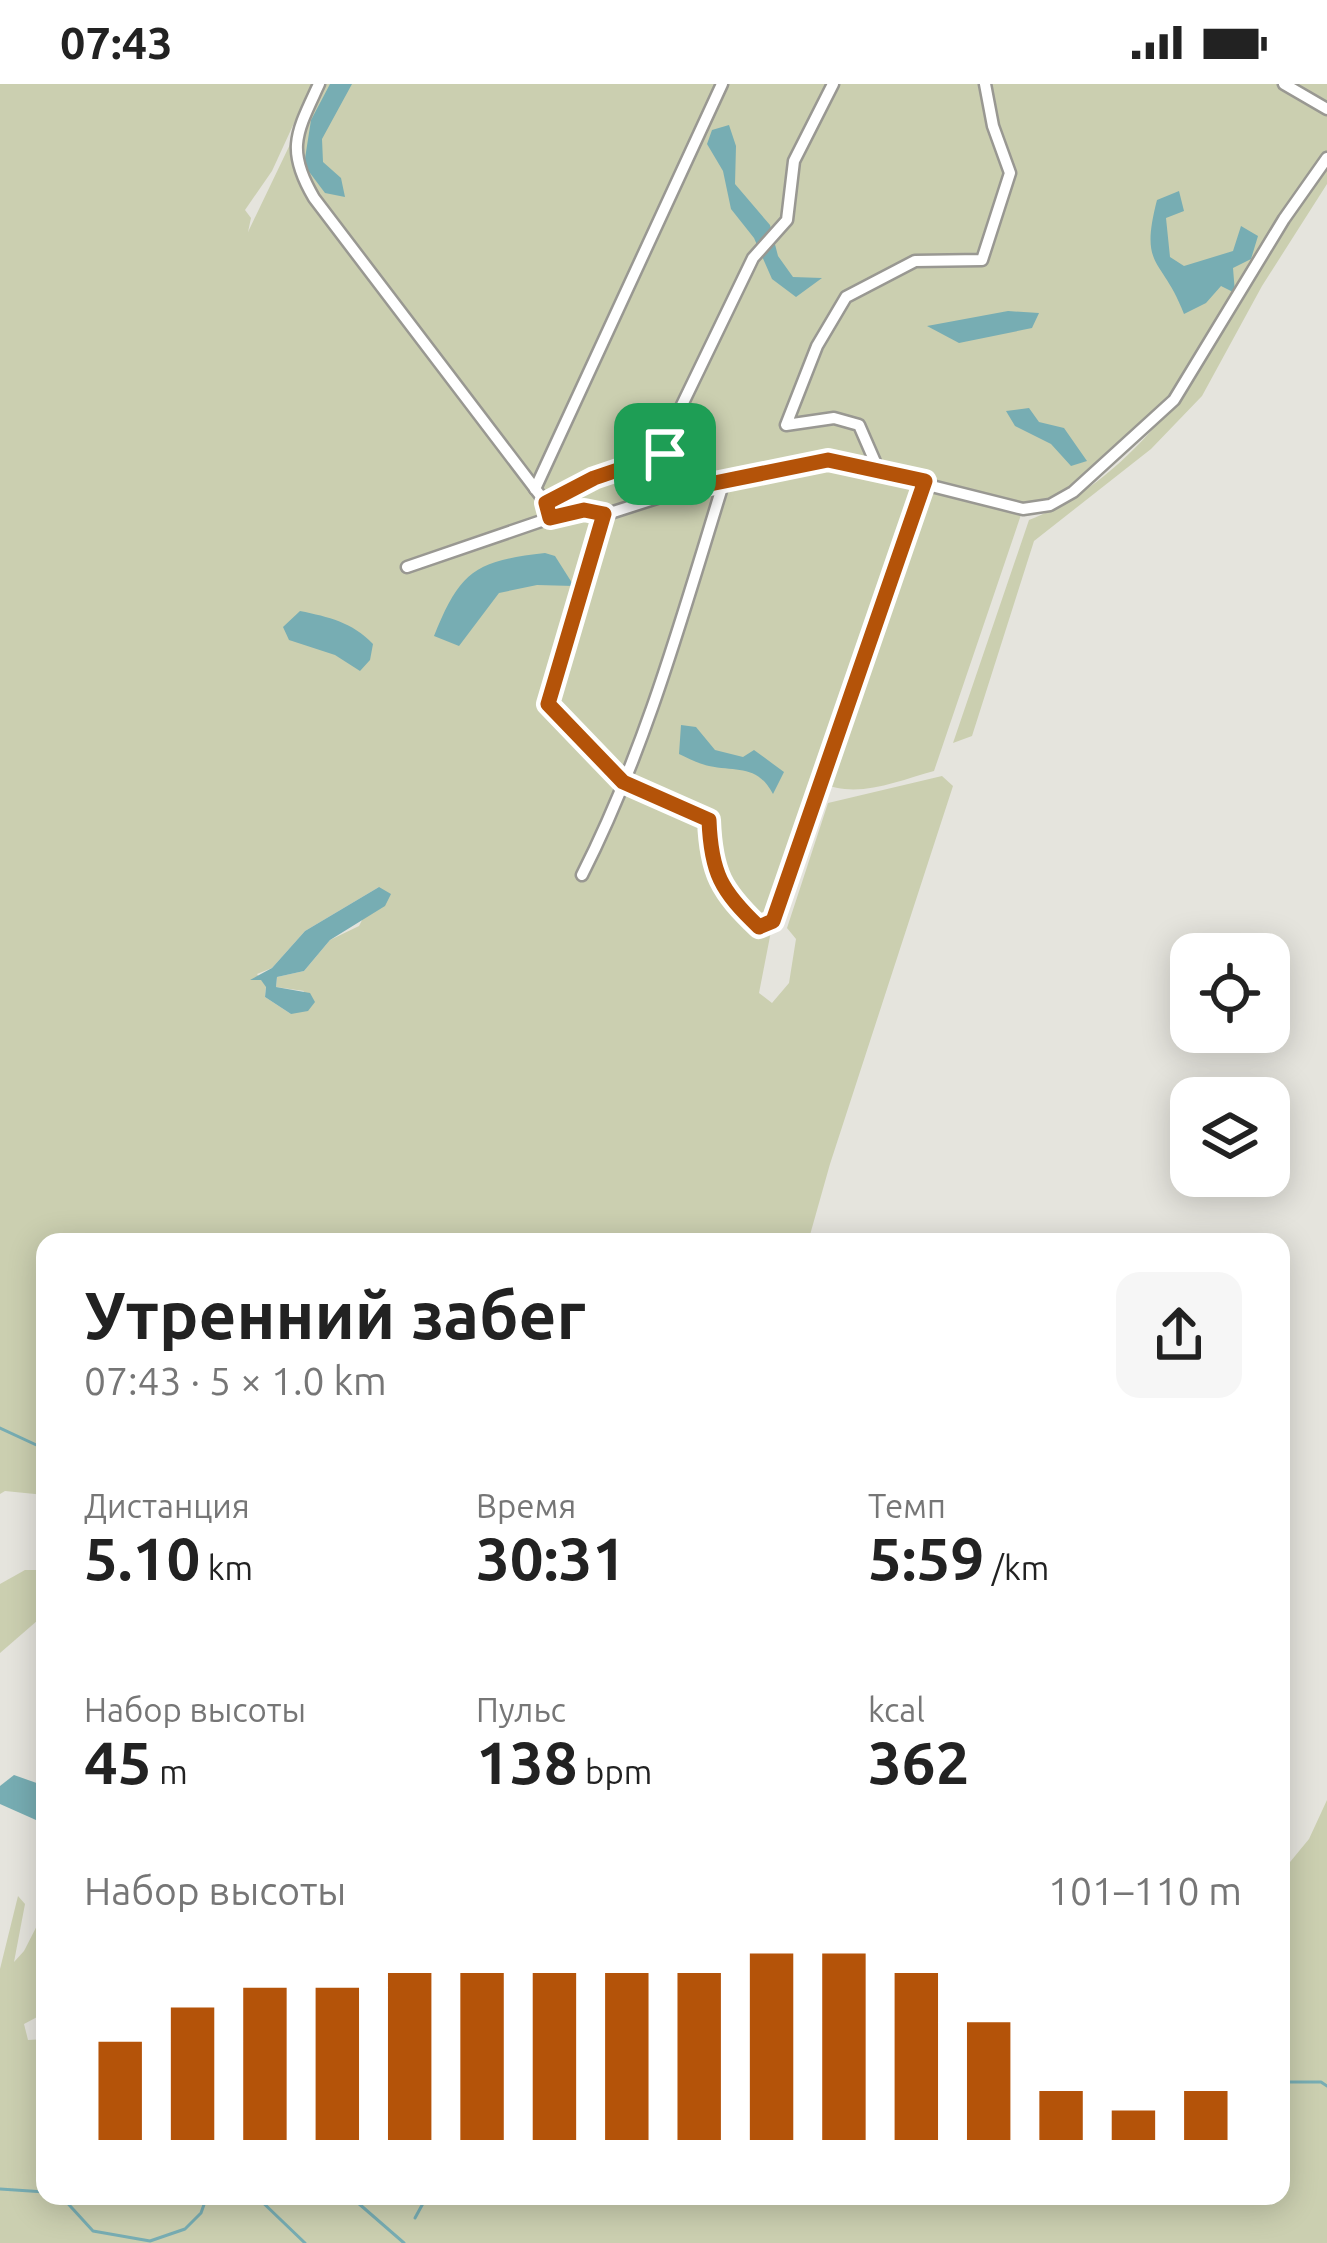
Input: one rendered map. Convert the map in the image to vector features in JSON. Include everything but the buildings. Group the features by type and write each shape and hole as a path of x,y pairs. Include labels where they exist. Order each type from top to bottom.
{"street":[{"path":"319,84 300,125 298,171 546,503 550,518"},
{"path":"535,489 722,84"},
{"path":"685,489 665,454 668,434 753,258 787,220 794,161 833,84"},
{"path":"880,471 859,425 834,418 786,425 790,410 817,346 846,296 915,261 982,260 1010,172 993,126 985,84"},
{"path":"1284,84 1327,109"},
{"path":"407,567 550,518 584,510 604,514 685,489 828,460 1023,509 1050,505 1073,492 1174,400 1284,219 1327,158"},
{"path":"546,503 594,478 665,454"},
{"path":"604,514 548,704 623,782 709,820 710,851 727,897 759,927 773,921 925,481"},
{"path":"582,875 608,823 673,644 724,482"}],"green space":[{"path":"0,84 312,84 272,171 245,210 251,218 248,232 319,84 1327,84 1327,158 1192,376 1073,492 1023,509 934,771 862,789 820,782 773,921 759,993 772,1003 789,983 796,939 787,928 828,803 942,776 953,786 811,1233 36,1233 36,1494 0,1494","holes":["379,887 359,926 330,940 304,971 277,977 276,987 304,991 291,1014 265,997 266,986 257,974 272,968 305,931"]},
{"path":"1327,168 1327,184 1262,286 1202,396 1151,449 1034,541 972,736 953,743 1029,520 1081,493 1126,457 1165,415"},
{"path":"25,1570 36,1570 36,1622 0,1653 0,1584"},
{"path":"1327,1800 1327,2243 0,2243 0,1969 18,1896 25,1904 14,1962 36,1928 36,2018 24,2024 28,2040 36,2040 36,2205 1290,2205 1290,1862 1309,1839"}],"water":[{"path":"330,84 352,84 322,139 323,162 341,178 345,197 325,193 304,165 311,120"},
{"path":"729,125 736,146 735,184 770,225 778,256 793,277 822,278 796,297 772,279 754,238 731,209 723,171 707,144 712,130"},
{"path":"1179,191 1184,211 1166,218 1170,257 1184,266 1233,251 1241,226 1258,236 1251,259 1233,268 1235,293 1221,286 1206,303 1184,314 1156,262 1151,239 1157,200"},
{"path":"1008,311 1039,313 1032,328 959,343 927,326"},
{"path":"1029,408 1039,422 1064,428 1087,461 1071,466 1051,444 1015,426 1006,411"},
{"path":"545,553 555,556 574,586 537,585 499,593 459,646 434,636 452,597 473,574 501,560"},
{"path":"300,611 357,630 373,644 370,660 360,671 335,655 289,640 283,627"},
{"path":"681,725 696,727 715,750 743,757 754,750 784,772 773,794 760,778 746,771 705,765 679,754"},
{"path":"379,887 391,894 385,906 330,940 304,971 277,977 276,987 310,993 315,1002 308,1011 291,1014 265,997 261,980 250,980 272,968 305,931"},
{"path":"14,1775 36,1783 36,1820 0,1804 0,1786"}],"waterway":[{"path":"0,1428 36,1445"},
{"path":"1290,2082 1327,2086"},
{"path":"0,2189 36,2191"},
{"path":"69,2205 93,2231 150,2241 185,2229 204,2205"},
{"path":"265,2205 305,2243"},
{"path":"360,2205 404,2243"},
{"path":"415,2218 422,2205"}],"route":[{"path":"665,454 685,489 828,460 925,481 773,921 759,927 727,897 714,869 709,820 623,782 548,704 604,514 584,510 550,518 546,503 594,478 665,454"}]}
